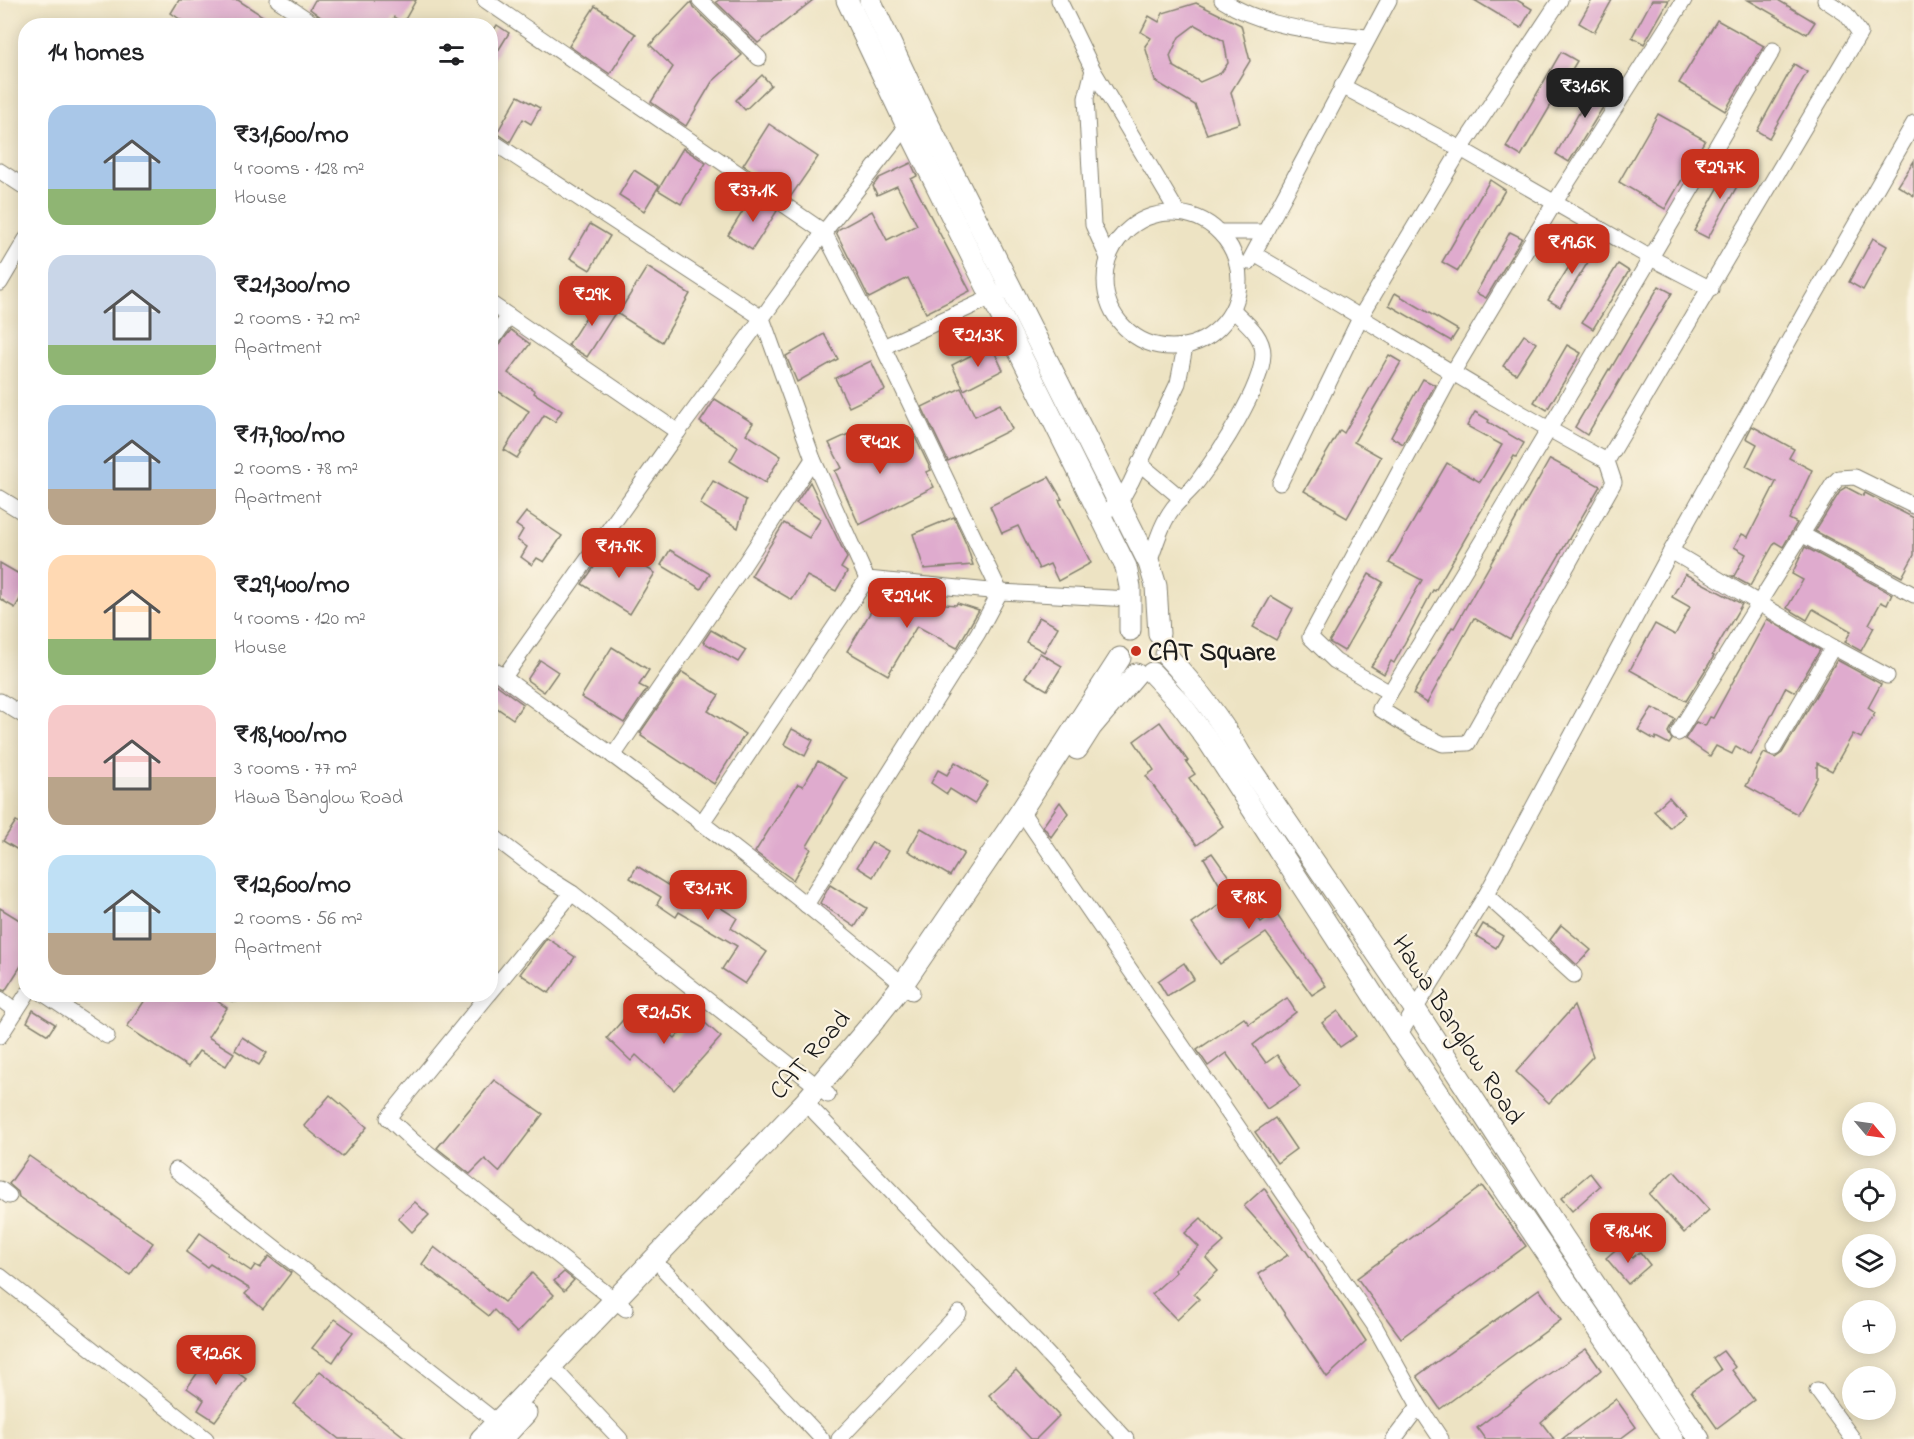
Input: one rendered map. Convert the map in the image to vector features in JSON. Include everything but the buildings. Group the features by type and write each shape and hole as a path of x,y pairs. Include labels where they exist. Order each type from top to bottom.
{"street":[{"path":"278,0 305,18"},
{"path":"699,0 759,58"},
{"path":"847,0 907,126 1002,292 1149,563 1156,586 1159,634 1166,647 1166,655 1158,669 1144,674 1123,665 1120,658 1120,642 1130,630 1145,627 1159,634"},
{"path":"870,0 924,115 1100,514 1126,567 1130,587 1130,630"},
{"path":"1059,0 1093,70 1178,213"},
{"path":"1222,0 1238,10 1303,30 1368,37"},
{"path":"1239,280 1389,0"},
{"path":"1280,483 1361,316 1461,149 1560,0"},
{"path":"1390,693 1335,661 1310,637 1453,372 1555,202 1684,0"},
{"path":"1607,461 1711,289 1860,33 1850,7 1825,0"},
{"path":"491,2 824,232 883,347 1000,591"},
{"path":"1254,254 1548,429 1607,461 1614,482 1468,743 1443,744 1417,732 1380,709 1390,693 1548,429 1651,258 1773,50"},
{"path":"1093,70 1086,98 1093,225 1108,258"},
{"path":"1342,86 1461,149 1651,258 1711,289"},
{"path":"1399,1035 1486,895 1671,551 1804,312 1914,123"},
{"path":"504,678 678,432 824,232 907,126"},
{"path":"498,145 762,318 813,459 867,579"},
{"path":"0,171 18,183"},
{"path":"1178,213 1200,219 1219,232 1233,251 1238,265 1238,295 1233,310 1221,327 1205,339 1185,346 1165,348 1145,343 1128,332 1115,317 1106,298 1104,278 1108,258 1119,238 1135,223 1156,214 1178,213"},
{"path":"1219,232 1265,232"},
{"path":"0,283 18,253"},
{"path":"883,347 1002,292"},
{"path":"498,308 678,432"},
{"path":"1149,563 1161,529 1173,509 1197,483 1236,424 1258,378 1263,353 1258,336 1233,310"},
{"path":"498,332 509,316"},
{"path":"1100,514 1119,504 1178,383 1185,346"},
{"path":"613,756 813,459"},
{"path":"1139,463 1182,499"},
{"path":"1678,733 1833,484 1839,478 1855,477 1914,506"},
{"path":"0,498 18,509"},
{"path":"1803,535 1914,595"},
{"path":"1671,551 1887,676"},
{"path":"867,579 1000,591 1130,599"},
{"path":"701,824 867,579"},
{"path":"806,905 978,633 1000,591"},
{"path":"1774,748 1833,646"},
{"name":"Hawa Banglow Road","path":"1166,655 1194,684 1226,728 1233,761 1399,1035 1673,1439"},
{"name":"CAT Road","path":"621,1305 664,1270 817,1099 908,988 1024,816 1120,658"},
{"path":"498,673 613,756 806,905 908,988"},
{"name":"CAT Road","path":"1024,816 1091,728 1144,674"},
{"name":"Hawa Banglow Road","path":"1144,674 1181,704 1207,739 1233,761 1415,1009 1563,1237 1699,1439"},
{"path":"0,701 18,712"},
{"path":"1024,816 1374,1325 1419,1406 1441,1439"},
{"path":"498,840 545,876 572,893 817,1099 1126,1439"},
{"path":"498,984 572,893"},
{"path":"1486,895 1574,975"},
{"path":"0,999 16,1011"},
{"path":"0,1036 22,1002"},
{"path":"56,1002 107,1036"},
{"path":"483,1002 388,1118 414,1142 621,1305"},
{"name":"CAT Road","path":"482,1439 503,1431 556,1371 817,1099"},
{"path":"176,1170 503,1431"},
{"path":"664,1270 822,1439"},
{"path":"0,1276 206,1439"},
{"path":"839,1439 959,1313"},
{"path":"556,1371 620,1439"},
{"path":"1817,1390 1853,1439"},
{"path":"1648,1402 1667,1391"},
{"path":"1394,1439 1419,1406"}],"place":[{"name":"CAT Square","path":"1136,651"}]}
